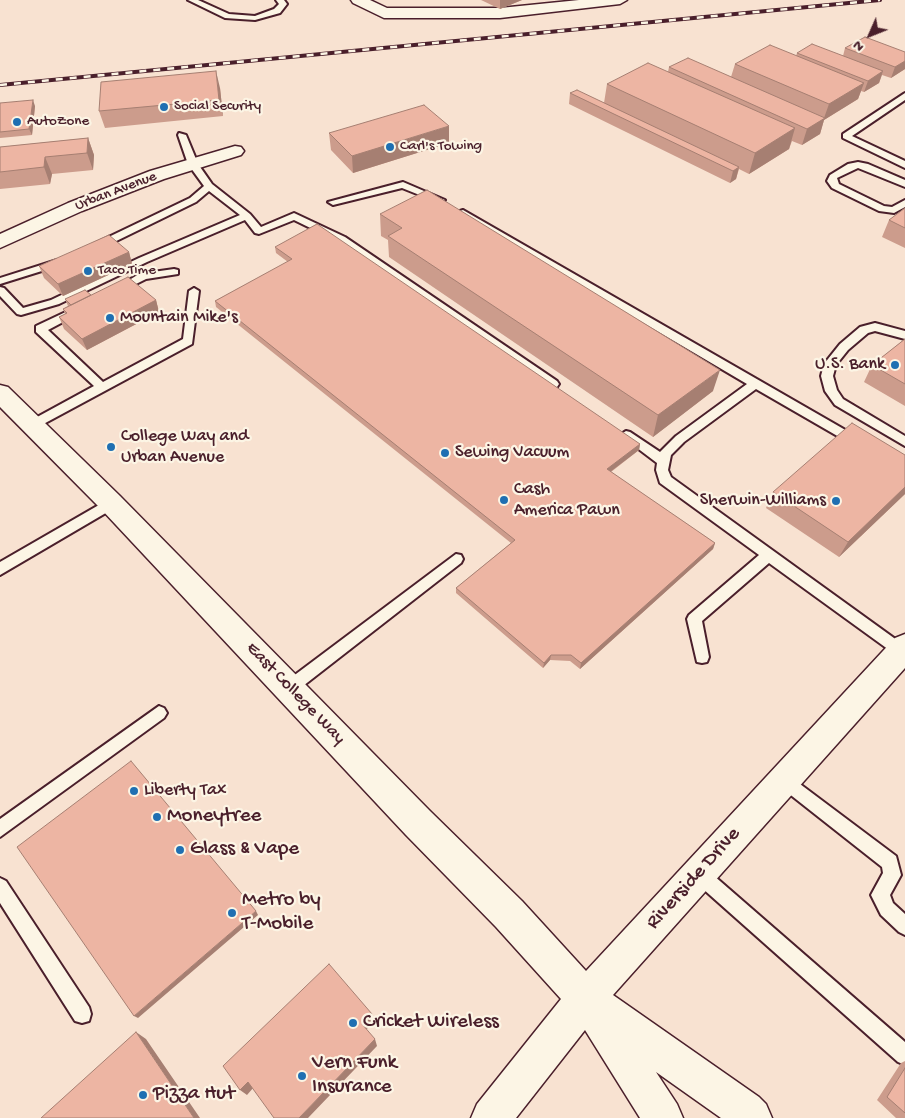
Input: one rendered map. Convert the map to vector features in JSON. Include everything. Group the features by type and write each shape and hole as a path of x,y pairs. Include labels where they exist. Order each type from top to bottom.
{"main road":[{"path":"358,0 384,13 500,13 620,0"},
{"name":"Urban Avenue","path":"0,242 75,207 157,175 235,151"},
{"name":"East College Way","path":"0,393 111,503 509,914 586,998 664,1118"},
{"name":"Riverside Drive","path":"491,1118 586,998 903,649"},
{"name":"East College Way","path":"586,998 745,1111 752,1118"}],"lane":[{"path":"192,0 228,16 255,18 277,11 283,4 280,0"},
{"path":"889,176 905,165 846,136 905,96"},
{"path":"182,135 194,164 209,186 247,216 259,230 294,216 341,239 559,389"},
{"path":"905,184 865,166 851,166 833,177 832,181 835,186 882,209 894,210 905,202"},
{"path":"333,202 403,185 436,198 863,445"},
{"path":"90,249 193,200 209,186"},
{"path":"0,290 5,303 21,312 55,302 143,260 247,216"},
{"path":"0,281 64,260"},
{"path":"109,294 144,276 174,272"},
{"path":"32,425 188,341 194,291"},
{"path":"83,307 40,329 102,387"},
{"path":"905,335 875,327 864,330 844,347 830,364 827,376 831,391 839,402 905,442"},
{"path":"756,383 680,439 665,453 662,470 665,480 768,555 903,649"},
{"path":"615,427 664,461"},
{"path":"0,569 111,503"},
{"path":"702,657 694,619 768,555"},
{"path":"289,688 456,559"},
{"path":"0,829 159,714"},
{"path":"784,780 890,862 892,875 880,895 887,909 905,926"},
{"path":"698,874 905,1056"},
{"path":"0,887 82,1014"}],"building":[{"path":"865,37 905,52 905,61 895,67 845,48"},
{"path":"812,44 883,71 868,81 797,53"},
{"path":"770,45 864,83 829,104 735,64"},
{"path":"688,58 825,118 807,129 669,67"},
{"path":"648,63 795,128 755,153 607,84"},
{"path":"216,71 219,100 99,111 101,82"},
{"path":"577,90 739,167 733,171 570,93"},
{"name":"AutoZone","path":"33,100 29,129 0,132 0,103"},
{"path":"424,105 449,126 352,156 329,133"},
{"path":"88,138 87,153 45,157 44,167 0,172 0,147"},
{"path":"427,190 720,370 658,415 388,236 402,228 380,214"},
{"path":"905,208 905,228 889,220"},
{"path":"317,224 640,444 607,469 715,543 581,663 571,655 551,655 544,663 456,588 515,540 215,301 292,259 275,247"},
{"path":"109,235 129,252 58,284 39,266"},
{"path":"128,277 156,300 82,339 59,317 67,313 63,309"},
{"path":"85,290 91,295 71,305 65,299"},
{"path":"905,339 905,384 872,365"},
{"name":"Sherwin-Williams","path":"852,423 905,455 905,487 848,542 773,492"},
{"path":"131,761 256,911 134,1016 17,847"},
{"path":"329,964 372,1014 362,1024 375,1039 299,1118 274,1118 248,1082 240,1090 223,1066"},
{"path":"136,1032 194,1118 41,1118"},
{"path":"905,1068 905,1113 887,1097"}],"railway":[{"path":"0,85 880,0"}],"place":[{"name":"Social Security","path":"164,107"},
{"name":"AutoZone","path":"17,122"},
{"name":"Carl's Towing","path":"390,147"},
{"name":"Taco Time","path":"88,271"},
{"name":"Mountain Mike's","path":"110,318"},
{"name":"U.S. Bank","path":"895,365"},
{"name":"College Way and Urban Avenue","path":"111,447"},
{"name":"Sewing Vacuum","path":"445,453"},
{"name":"Cash America Pawn","path":"504,500"},
{"name":"Sherwin-Williams","path":"836,501"},
{"name":"Liberty Tax","path":"134,791"},
{"name":"Moneytree","path":"157,817"},
{"name":"Glass & Vape","path":"180,850"},
{"name":"Metro by T-Mobile","path":"232,913"},
{"name":"Cricket Wireless","path":"353,1023"},
{"name":"Vern Funk Insurance","path":"302,1076"},
{"name":"Pizza Hut","path":"143,1095"}]}
